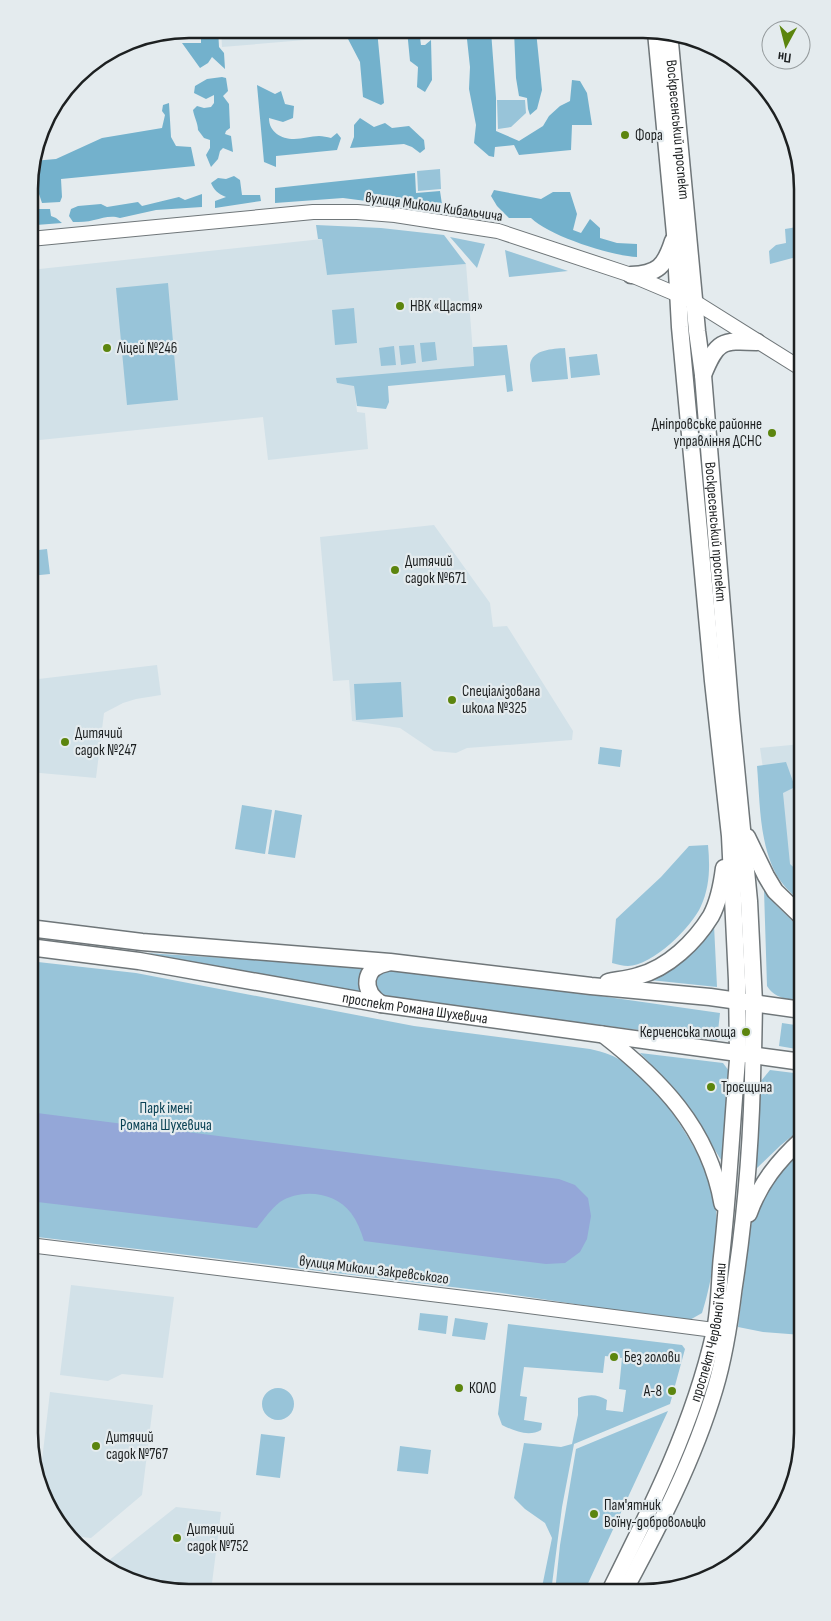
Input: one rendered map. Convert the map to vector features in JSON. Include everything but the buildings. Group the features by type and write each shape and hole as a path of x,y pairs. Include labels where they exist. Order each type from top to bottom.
{"main road":[{"name":"Воскресенський проспект","path":"657,38 675,234 680,327 746,1002"},
{"name":"Воскресенський проспект","path":"670,40 703,375 749,901 746,1002"},
{"path":"632,274 651,273 660,267 665,262 675,234"},
{"path":"703,375 711,356 721,344 737,340 757,342"},
{"path":"741,823 775,891 793,909"},
{"path":"591,986 639,976 659,967 692,941 711,915 720,893 730,836"},
{"path":"37,929 142,942 390,962 793,1009"},
{"name":"проспект Романа Шухевича","path":"37,948 139,961 381,1004 793,1061"},
{"path":"381,1004 371,995 368,982 373,969 378,964 390,962"},
{"path":"746,1002 746,1055"},
{"path":"602,1034 636,1060 691,1124 709,1156 715,1172 725,1224"},
{"name":"проспект Червоної Калини","path":"613,1584 680,1443 698,1391 714,1330 746,1055"},
{"name":"проспект Червоної Калини","path":"628,1584 696,1444 716,1388 727,1336 743,1230 746,1055"},
{"path":"743,1230 762,1184 774,1166 793,1147"}],"street":[{"name":"вулиця Миколи Кибальчича","path":"37,238 314,212 357,212 395,215 498,231 632,274 695,302 794,364"},
{"name":"вулиця Миколи Закревського","path":"37,1246 714,1330"}],"shaded area":[{"path":"201,38 218,38 219,47 224,53 225,69 212,57 208,63 200,68 182,43 201,43"},
{"path":"222,38 328,38 222,47"},
{"path":"378,38 384,103 381,105 363,97 360,62 348,39"},
{"path":"408,38 420,38 421,45 425,45 431,40 432,80 425,92 417,87 418,67 410,61"},
{"path":"467,38 492,38 496,98 496,131 519,141 543,126 549,116 560,106 570,101 572,80 580,81 587,93 592,125 572,125 571,150 519,155 514,145 495,147 494,157 489,156 474,143 476,125 469,89 470,67"},
{"path":"514,38 537,38 542,90 537,109 530,115 527,98 519,96 516,78"},
{"path":"226,78 228,91 223,96 229,104 230,128 225,134 231,136 233,152 223,148 218,159 211,167 206,155 210,148 210,140 204,138 198,130 193,110 197,106 211,107 214,103 214,95 206,99 194,93 195,86 207,79"},
{"path":"257,85 275,94 281,91 285,104 294,106 293,118 283,122 269,118 273,131 285,138 294,139 319,136 331,138 337,133 341,138 337,150 276,156 276,167 264,162"},
{"path":"169,103 171,137 176,146 191,147 195,166 61,179 62,197 60,202 42,203 37,188 41,160 56,159 102,138 162,128 165,115 162,111 163,105"},
{"path":"360,118 374,127 385,123 392,128 409,126 424,140 425,149 420,153 404,144 350,148 354,137 354,125"},
{"path":"415,173 416,193 440,191 443,211 343,198 275,203 275,188"},
{"path":"234,176 240,180 242,195 260,195 261,201 215,208 215,201 226,197 217,192 211,183 218,178 226,179"},
{"path":"494,190 541,199 553,192 570,192 577,214 573,230 581,233 590,219 600,228 600,238 617,243 637,244 637,257 612,253 581,244 552,232 531,218 509,218 497,206 491,196"},
{"path":"202,194 202,207 156,210 120,218 110,217 84,222 73,222 69,216 71,209 78,206 101,204 107,207 138,202 142,206 179,197 185,200"},
{"path":"37,209 50,209 51,216 62,223 37,225"},
{"path":"322,239 327,275 466,264 474,366 337,383 354,385 357,412 365,413 368,449 268,460 263,417 37,440 37,269"},
{"path":"434,525 490,603 493,627 507,626 573,731 572,740 467,748 456,753 434,751 400,728 352,721 349,680 333,681 320,537"},
{"name":"Дитячий садок №247","path":"157,665 161,695 123,703 104,713 96,778 37,773 37,679"},
{"path":"794,745 793,880 777,864 760,748"},
{"path":"37,1113 559,1179 575,1185 588,1198 591,1216 587,1239 580,1252 565,1263 546,1264 364,1241 351,1213 336,1200 318,1194 298,1195 280,1202 257,1228 37,1202"},
{"path":"71,1285 174,1297 163,1378 122,1374 108,1381 60,1375"},
{"name":"Дитячий садок №767","path":"50,1392 153,1405 142,1495 91,1538 80,1537 63,1516 53,1499 42,1464"},
{"name":"Дитячий садок №752","path":"176,1507 221,1512 212,1584 189,1584 150,1578 131,1572 109,1560"}],"green space":[{"path":"497,100 525,100 526,113 511,127 498,129"},
{"path":"440,169 441,189 418,191 417,171"},
{"path":"316,225 381,228 444,235 466,264 327,275 322,239 318,239"},
{"path":"794,228 794,258 770,264 769,251 776,245 786,243 785,229"},
{"path":"450,237 485,244 477,268"},
{"path":"505,250 568,271 509,277"},
{"path":"168,283 178,400 127,405 116,288"},
{"path":"354,308 357,343 335,345 332,310"},
{"path":"435,342 437,360 422,362 420,343"},
{"path":"414,345 416,363 401,365 399,346"},
{"path":"507,345 513,391 507,392 505,375 388,386 389,402 386,409 357,406 354,386 337,383 336,378 474,366 473,347"},
{"path":"394,346 396,365 381,366 379,348"},
{"path":"565,348 568,379 532,382 530,365 535,356 544,351"},
{"path":"597,354 600,375 571,378 569,357"},
{"path":"37,401 39,432 37,432"},
{"path":"47,549 50,574 37,575 37,550"},
{"path":"401,682 403,717 356,720 354,684"},
{"path":"600,747 622,750 620,767 598,764"},
{"path":"786,762 794,783 794,788 783,793 790,864 793,867 793,895 776,874 766,849 761,821 757,766"},
{"path":"242,805 272,810 265,854 235,849"},
{"path":"275,810 302,815 295,858 268,854"},
{"path":"708,845 708,883 701,906 689,924 670,944 648,960 628,966 612,963 616,919 661,877 689,846"},
{"path":"764,890 793,922 793,1000 774,994 767,986"},
{"path":"714,925 717,987 650,980"},
{"path":"146,953 365,967 359,980 362,995"},
{"name":"Парк імені Романа Шухевича","path":"37,962 136,973 414,1026 590,1049 605,1053 628,1065 641,1075 682,1127 704,1167 711,1185 715,1201 716,1242 712,1272 702,1313 688,1321 502,1293 37,1237"},
{"path":"388,969 558,990 720,1013 717,1040 381,997 376,987 375,978"},
{"path":"782,1023 793,1025 793,1048 779,1046"},
{"path":"640,1053 723,1063 729,1071 723,1163 684,1105"},
{"path":"770,1070 793,1073 793,1135 755,1170 761,1081"},
{"path":"793,1158 793,1334 763,1332 738,1327 754,1213 773,1177"},
{"path":"420,1313 448,1316 446,1334 418,1330"},
{"path":"455,1318 488,1323 485,1340 452,1336"},
{"path":"508,1324 682,1345 685,1349 670,1404 574,1444 562,1507 552,1584 543,1584 552,1538 545,1523 525,1509 514,1498 524,1443 561,1447 572,1444 578,1415 578,1398 589,1395 600,1397 607,1400 606,1410 623,1412 626,1390 619,1389 622,1358 605,1356 603,1373 524,1367 520,1396 527,1397 524,1420 542,1423 541,1430 532,1433 516,1431 502,1425 498,1414"},
{"path":"278,1388 290,1392 294,1404 290,1416 278,1420 266,1416 262,1404 266,1392"},
{"path":"668,1411 588,1584 556,1584 560,1545 576,1449"},
{"path":"261,1434 285,1437 280,1478 256,1475"},
{"path":"400,1446 431,1450 428,1474 397,1471"}],"place":[{"name":"Фора","path":"625,135"},
{"name":"НВК «Щастя»","path":"400,306"},
{"name":"Ліцей №246","path":"107,348"},
{"name":"Дніпровське районне управління ДСНС","path":"772,433"},
{"name":"Дитячий садок №671","path":"395,570"},
{"name":"Спеціалізована школа №325","path":"452,700"},
{"name":"Дитячий садок №247","path":"65,742"},
{"name":"Керченська площа","path":"746,1032"},
{"name":"Троєщина","path":"711,1087"},
{"name":"Без голови","path":"614,1357"},
{"name":"КОЛО","path":"459,1388"},
{"name":"А-8","path":"672,1391"},
{"name":"Дитячий садок №767","path":"96,1446"},
{"name":"Пам'ятник Воїну-добровольцю","path":"594,1514"},
{"name":"Дитячий садок №752","path":"177,1538"}]}
